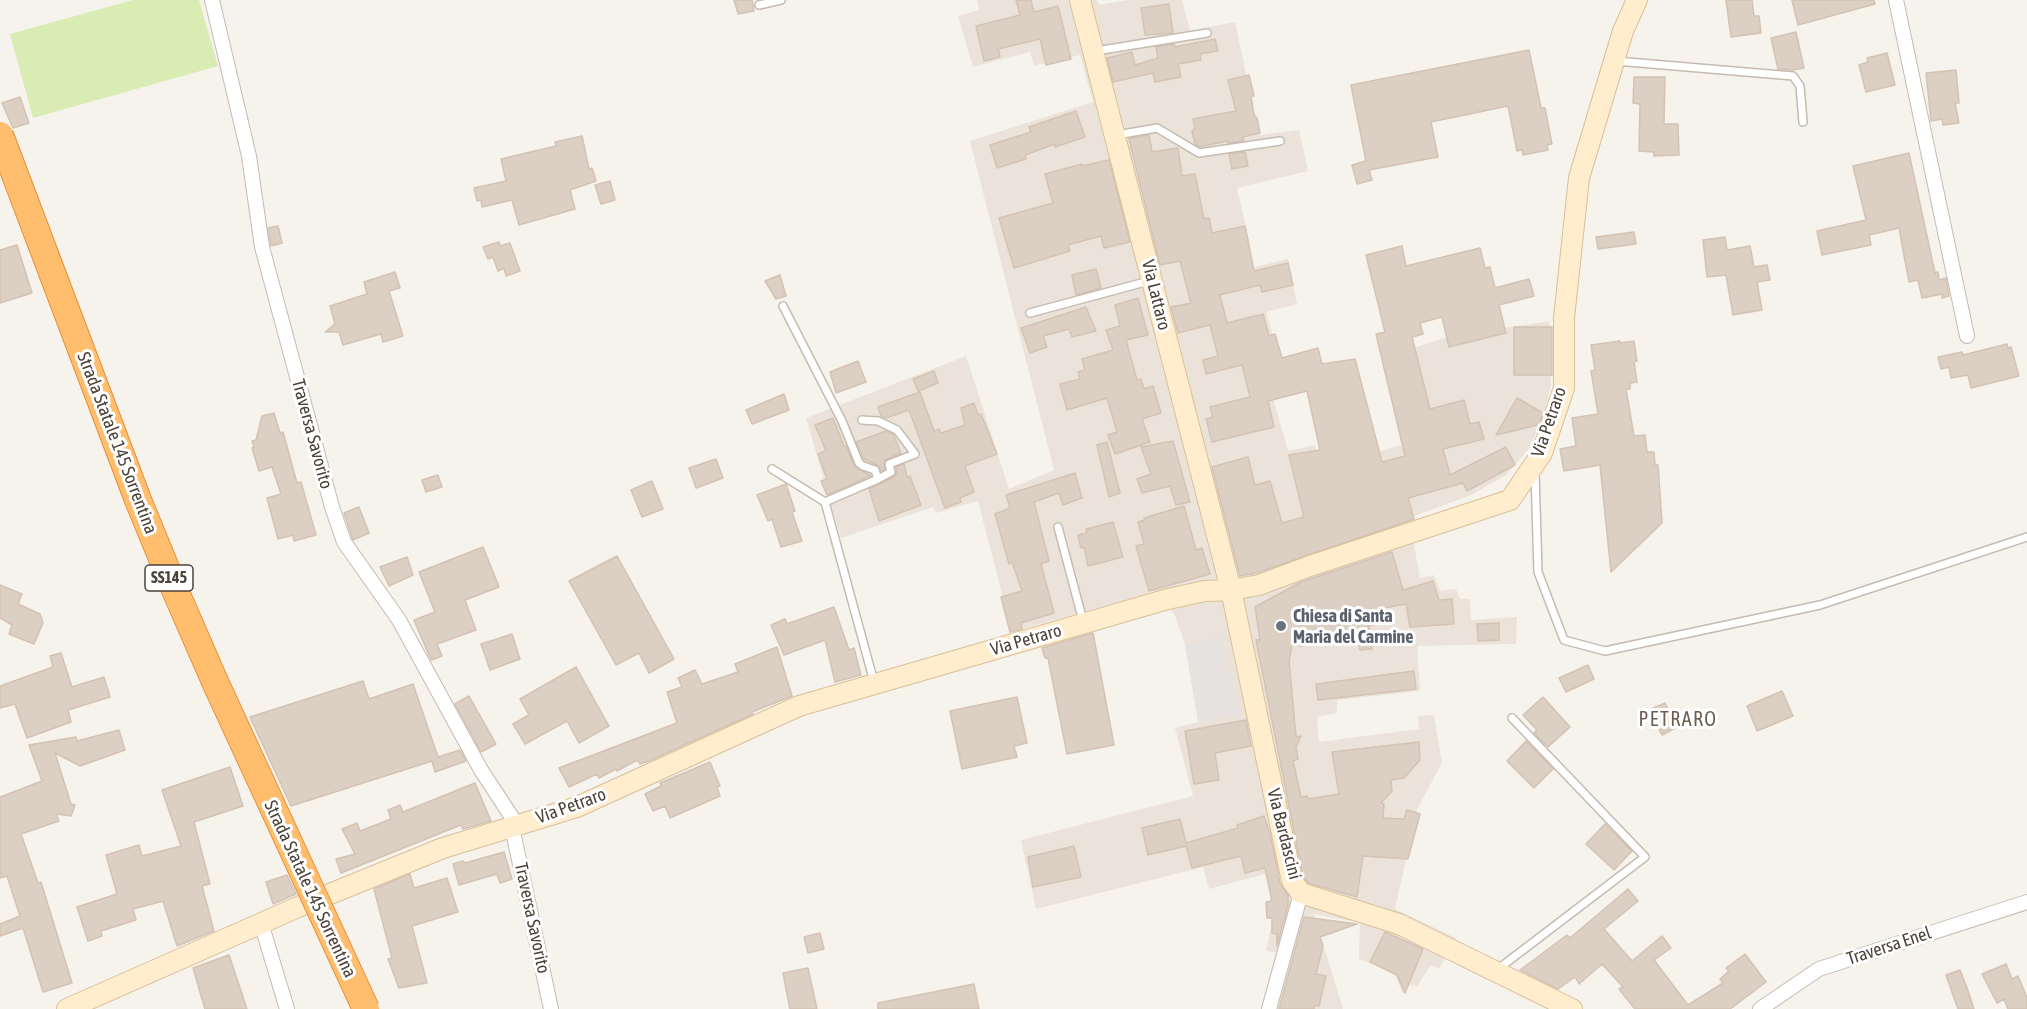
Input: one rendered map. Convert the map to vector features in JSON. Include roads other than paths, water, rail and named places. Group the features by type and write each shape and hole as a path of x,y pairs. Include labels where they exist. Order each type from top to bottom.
{"highway":[{"name":"Strada Statale 145 Sorrentina","path":"0,135 134,490 175,590 366,1009"}],"street":[{"name":"Traversa Savorito","path":"213,0 249,156 262,247 332,507 344,542 399,620 514,826 551,1009"},
{"name":"Via Lattaro","path":"1080,0 1231,590"},
{"name":"Via Petraro","path":"67,1009 261,923 443,848 577,807 800,706 1177,597 1205,591 1231,590 1259,585 1510,500 1542,453 1564,388 1564,318 1579,178 1623,31 1637,0"},
{"path":"1896,0 1967,336"},
{"name":"Via Bardascini","path":"1231,590 1292,881 1301,893 1399,924 1572,1009"},
{"path":"1269,1009 1301,893"},
{"name":"Traversa Enel","path":"1760,1009 1819,969 2027,902"},
{"path":"261,923 287,1009"}],"lane":[{"path":"759,5 781,0"},
{"path":"1093,51 1207,33"},
{"path":"1614,61 1793,76 1800,86 1803,122"},
{"path":"1115,135 1157,128 1198,153 1280,141"},
{"path":"1030,313 1153,280"},
{"path":"783,306 842,421 859,463 875,470 878,479"},
{"path":"825,502 878,479 891,472 889,464 915,454 897,430 878,421 862,420"},
{"path":"1535,464 1538,573 1564,640 1605,651 1820,605 2027,537"},
{"path":"772,469 825,502 875,684"},
{"path":"1058,527 1083,624"},
{"path":"1496,971 1645,857 1512,718"}],"place":[{"name":"Chiesa di Santa Maria del Carmine","path":"1281,626"}],"district":[{"name":"PETRARO","path":"1678,720"}]}
